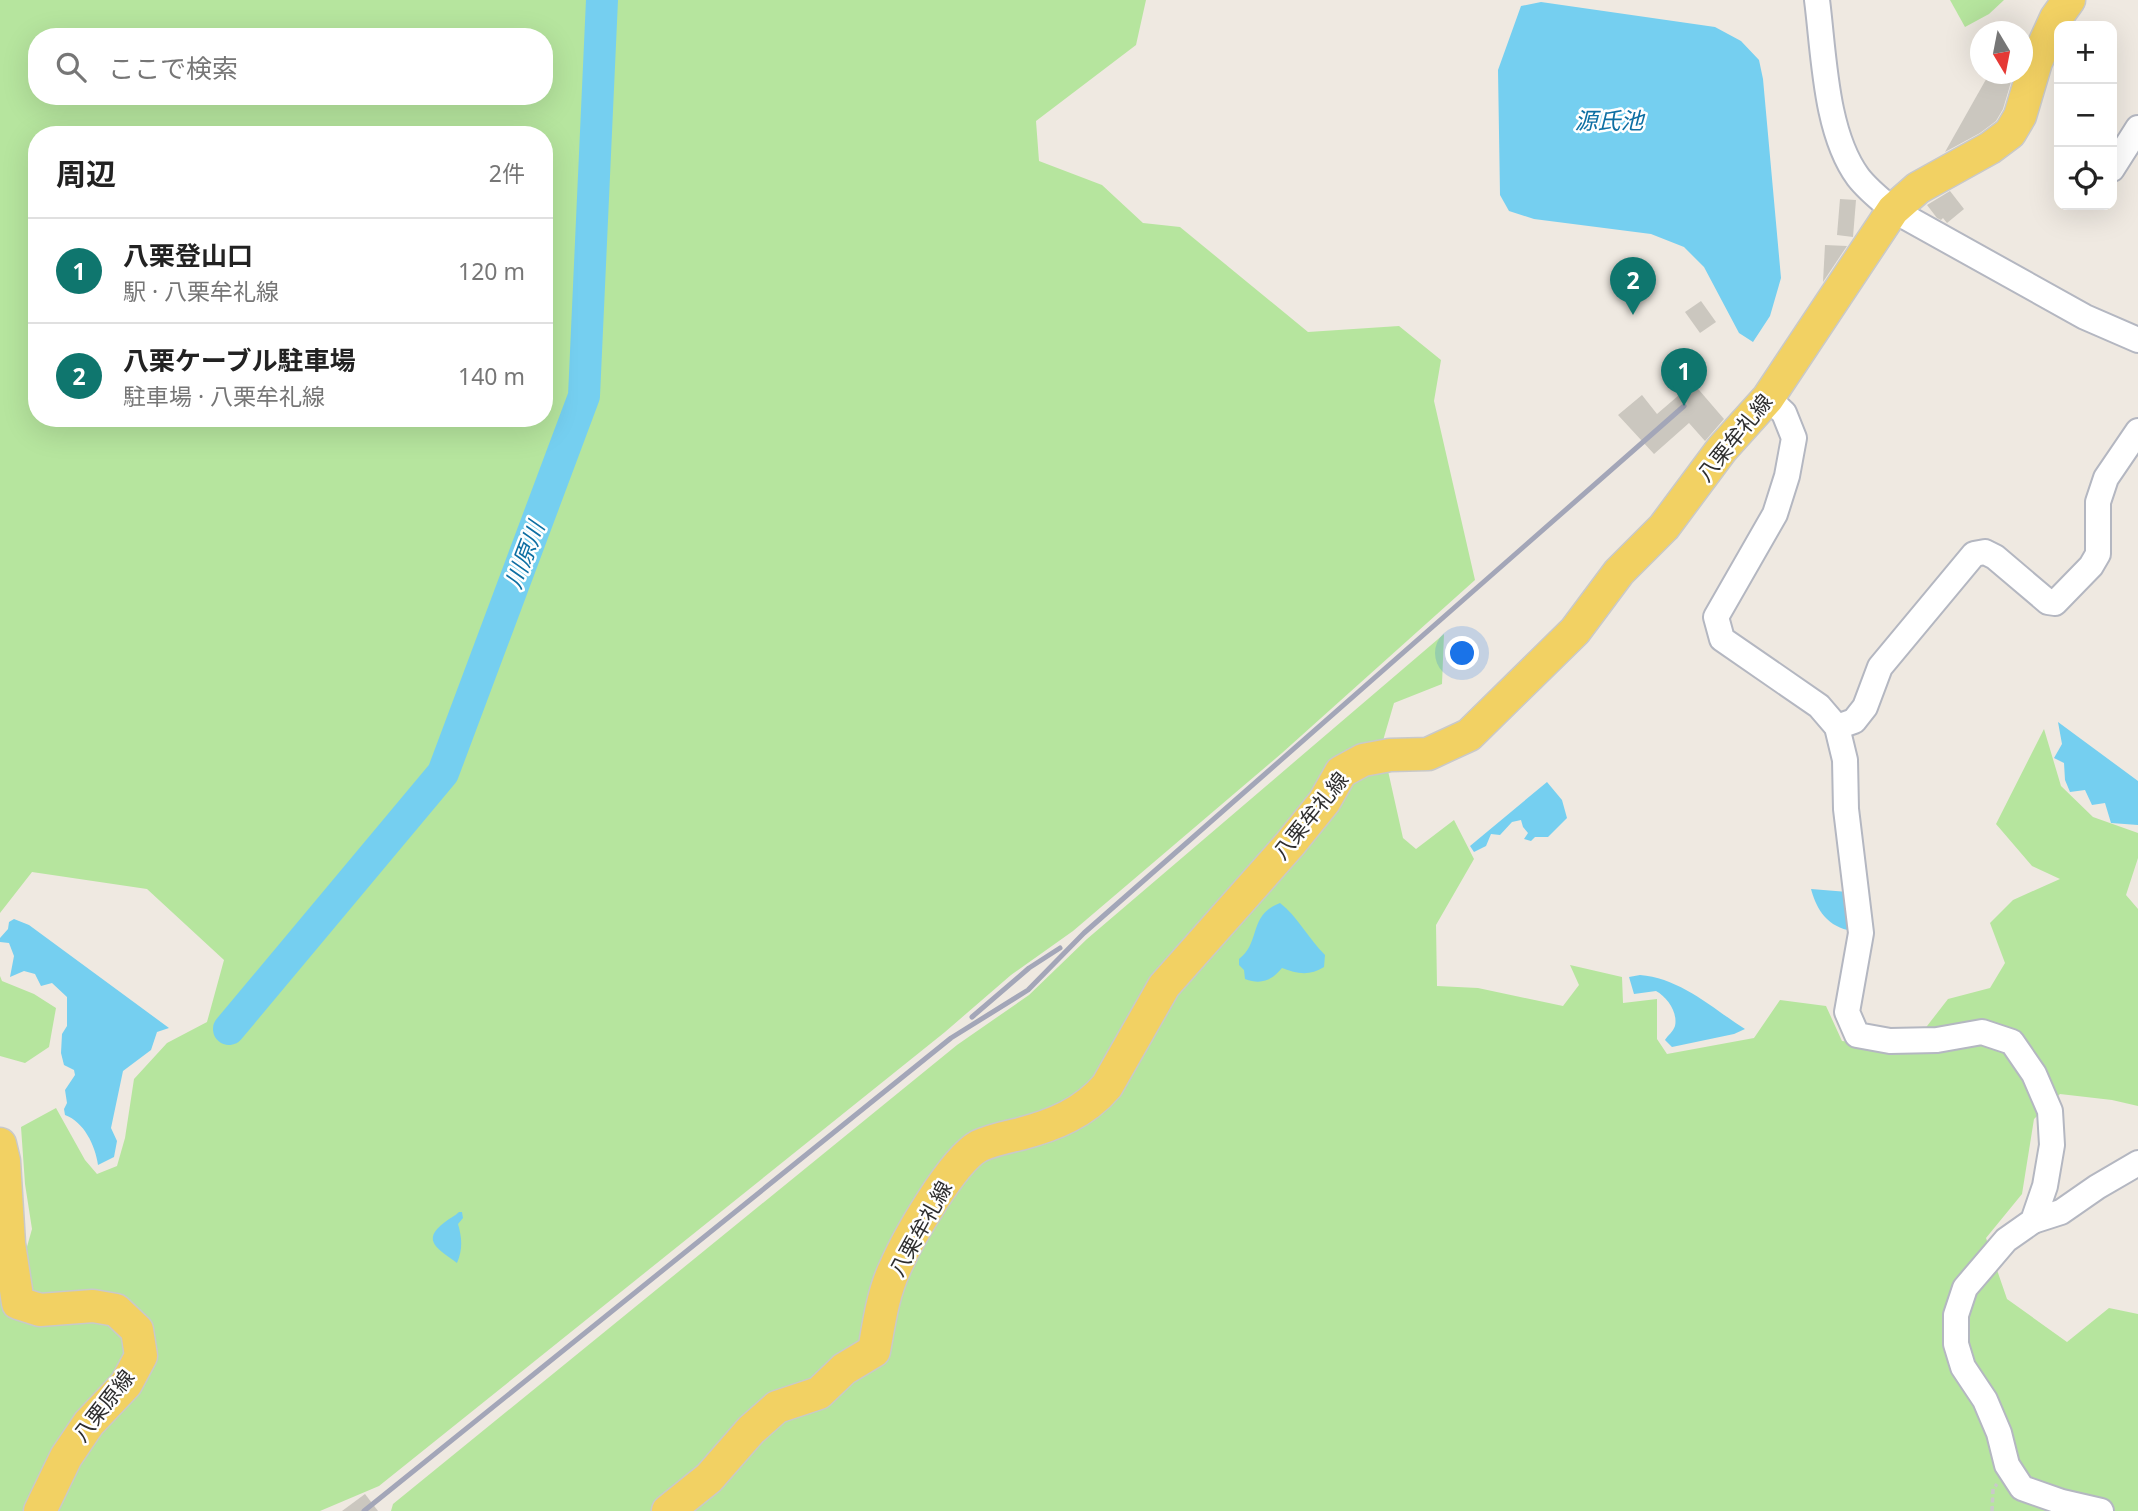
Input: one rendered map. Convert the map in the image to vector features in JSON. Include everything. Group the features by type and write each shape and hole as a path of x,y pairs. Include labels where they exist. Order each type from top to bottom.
{"main road":[{"name":"八栗牟礼線","path":"668,1511 709,1478 751,1430 777,1407 819,1393 844,1369 874,1351 880,1317 894,1269 925,1213 957,1166 978,1147 1043,1128 1072,1116 1096,1100 1108,1086 1164,986 1290,844 1324,802 1341,772 1363,760 1390,755 1428,754 1469,735 1576,631 1619,572 1664,527 1722,449 1768,398 1894,210 1918,188 1990,148 2010,133 2020,116 2036,62 2056,18 2069,0"},
{"name":"八栗原線","path":"0,1144 4,1161 9,1244 18,1303 40,1310 93,1306 116,1310 137,1330 141,1356 126,1384 89,1423 65,1457 40,1511"}],"street":[{"path":"1817,0 1828,97 1836,130 1857,176 1876,197 1894,210 2085,317 2138,340"},
{"path":"2117,161 2138,128"},
{"path":"1768,398 1784,413 1794,439 1787,477 1770,524 1716,617 1723,639 1819,706 1837,727 1845,760 1846,809 1861,933 1847,1013 1857,1035 1890,1041 1937,1040 1982,1032 2012,1042 2034,1074 2050,1111 2052,1144 2045,1186 2033,1220"},
{"path":"1837,727 1854,721 1865,707 1881,667 1975,554 1985,552 1995,557 2048,602 2055,603 2091,566 2098,554 2098,502 2106,478 2138,431"},
{"path":"2101,1511 2062,1502 2022,1488 2007,1465 1999,1433 1984,1400 1963,1367 1956,1344 1956,1315 1965,1288 2006,1240 2033,1220 2061,1212 2138,1163"}],"green space":[{"path":"0,0 1146,0 1136,45 1036,121 1039,161 1102,185 1143,223 1180,227 1308,332 1399,326 1441,360 1434,401 1475,580 1282,753 1073,931 1011,975 945,1032 379,1486 320,1511 0,1511 0,1264 23,1261 32,1229 25,1184 21,1127 56,1108 85,1160 97,1174 117,1166 125,1138 134,1079 167,1043 207,1022 224,960 147,889 32,872 0,913"},
{"path":"1950,0 2004,0 1989,14 1976,21 1970,21 1970,24 1965,27"},
{"path":"1444,634 1442,684 1394,703 1382,744 1403,838 1416,849 1454,820 1474,859 1436,925 1437,986 1478,988 1563,1006 1579,985 1570,965 1622,977 1623,1003 1657,999 1657,1039 1667,1054 1754,1038 1780,1000 1826,1006 1842,1041 1910,1048 1948,999 1990,988 2005,963 1990,923 2013,900 2060,879 2032,866 1996,824 2044,729 2061,786 2093,817 2138,833 2138,858 2126,895 2138,909 2138,1106 2060,1094 2034,1119 2022,1194 1986,1238 2007,1299 2067,1342 2109,1308 2138,1314 2138,1511 391,1511 393,1504 957,1045 1029,995 1087,939"},
{"path":"0,976 2,981 34,994 56,1008 49,1047 25,1063 0,1056"}],"water":[{"name":"源氏池","path":"1541,2 1715,27 1741,41 1759,60 1781,278 1770,316 1753,342 1739,333 1704,267 1684,247 1651,234 1534,219 1509,211 1500,195 1498,70 1521,6"},
{"path":"2058,722 2138,781 2138,825 2111,823 2105,803 2092,805 2085,790 2070,792 2065,780 2064,763 2054,758 2062,744"},
{"path":"1547,782 1562,800 1567,818 1548,837 1535,837 1531,841 1524,839 1528,833 1521,820 1512,822 1500,835 1491,834 1486,846 1474,852 1470,846"},
{"path":"1811,889 1848,892 1852,931 1836,926 1825,917"},
{"path":"1280,903 1325,955 1324,967 1303,973 1282,968 1265,981 1245,979 1239,959 1250,945 1263,915"},
{"path":"14,919 29,925 169,1028 157,1032 151,1050 123,1071 111,1128 117,1141 114,1157 98,1165 88,1135 78,1123 65,1115 65,1090 75,1075 74,1070 64,1065 61,1053 62,1034 67,1026 67,997 52,983 41,986 35,974 24,971 10,977 14,956 9,943 0,942 0,938 8,929 9,922"},
{"path":"1629,977 1655,977 1682,988 1745,1029 1734,1034 1672,1047 1665,1040 1675,1026 1673,1010 1668,1001 1656,991 1634,994"},
{"path":"462,1212 463,1218 458,1224 461,1244 457,1263 439,1249 433,1240 437,1229"}],"building":[{"path":"1983,84 2010,84 2003,109 1996,121 1945,152"},
{"path":"1950,191 1964,209 1947,223 1943,218 1937,218 1927,205"},
{"path":"1840,199 1856,200 1853,237 1837,235"},
{"path":"1825,245 1847,246 1823,282"},
{"path":"1701,301 1716,322 1700,333 1685,312"},
{"path":"1693,383 1724,419 1705,441 1689,423 1654,454 1618,415 1642,395 1657,414"},
{"path":"365,1494 378,1511 342,1511"}],"waterway":[{"name":"川原川","path":"229,1029 443,773 584,396 602,0"}],"railway":[{"path":"364,1511 951,1038 1028,990 1084,933 1684,406"},
{"path":"972,1017 1029,968 1060,948"}],"place":[{"name":"八栗ケーブル駐車場","path":"1633,315"},
{"name":"八栗登山口","path":"1684,406"}]}
